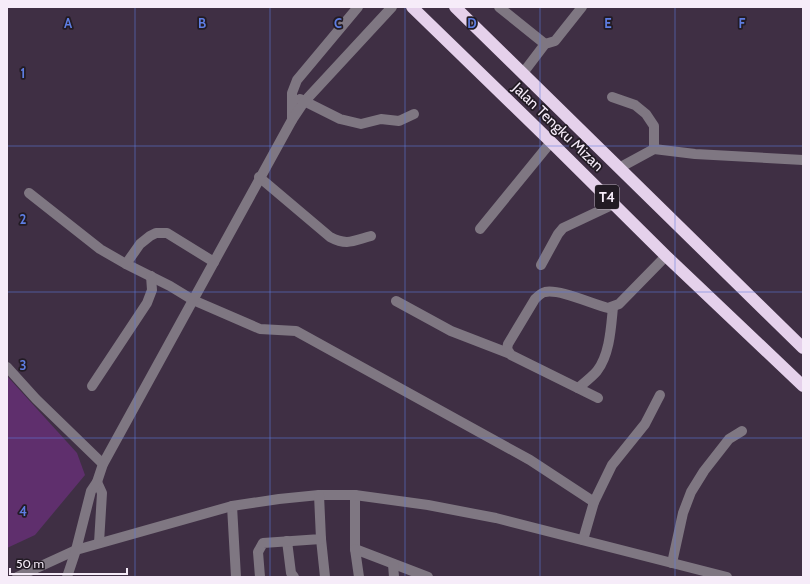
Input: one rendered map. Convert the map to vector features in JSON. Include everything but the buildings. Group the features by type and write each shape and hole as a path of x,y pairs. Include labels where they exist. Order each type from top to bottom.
{"highway":[{"name":"Jalan Tengku Mizan","path":"412,7 666,256 803,386"},
{"name":"Jalan Tengku Mizan","path":"455,7 803,348"}],"street":[{"path":"292,120 292,93 297,80 358,7"},
{"path":"67,577 76,550 91,490 97,482 103,464 259,177 304,102 392,7"},
{"path":"499,7 545,44"},
{"path":"523,73 545,44 554,41 582,7"},
{"path":"292,93 304,102 340,119 361,124 381,119 399,121 414,114"},
{"path":"612,97 635,105 646,114 654,126 654,149"},
{"path":"480,229 551,142"},
{"path":"619,168 654,149 695,154 803,160"},
{"path":"259,177 330,237 340,242 352,242 371,236"},
{"path":"29,193 94,245 126,264 170,286 193,300 260,329 296,331 530,460 594,502"},
{"path":"541,265 558,234 563,228 614,204"},
{"path":"126,264 140,244 156,233 168,233 214,262"},
{"path":"508,353 506,348 508,344 535,299 540,294 545,292 557,292 608,308 613,307 619,304 666,256"},
{"path":"92,386 147,303 152,290 151,276"},
{"path":"396,301 451,331 508,353 598,398"},
{"path":"578,388 597,371 605,355 609,341 613,307"},
{"path":"7,367 36,399 103,464"},
{"path":"583,540 594,502 612,465 645,424 660,395"},
{"path":"672,563 683,514 691,492 704,471 729,439 742,431"},
{"path":"97,482 102,493 99,543"},
{"path":"16,577 76,550 232,506 319,495 355,495 421,504 496,518 727,577"},
{"path":"319,495 321,539 325,577"},
{"path":"355,495 355,549 359,577"},
{"path":"232,506 236,577"},
{"path":"260,577 258,552 263,543 321,539"},
{"path":"287,541 291,573 294,577"},
{"path":"355,549 428,577"},
{"path":"393,564 394,577"}],"shaded area":[{"path":"7,376 77,453 85,475 35,535 7,548"}]}
